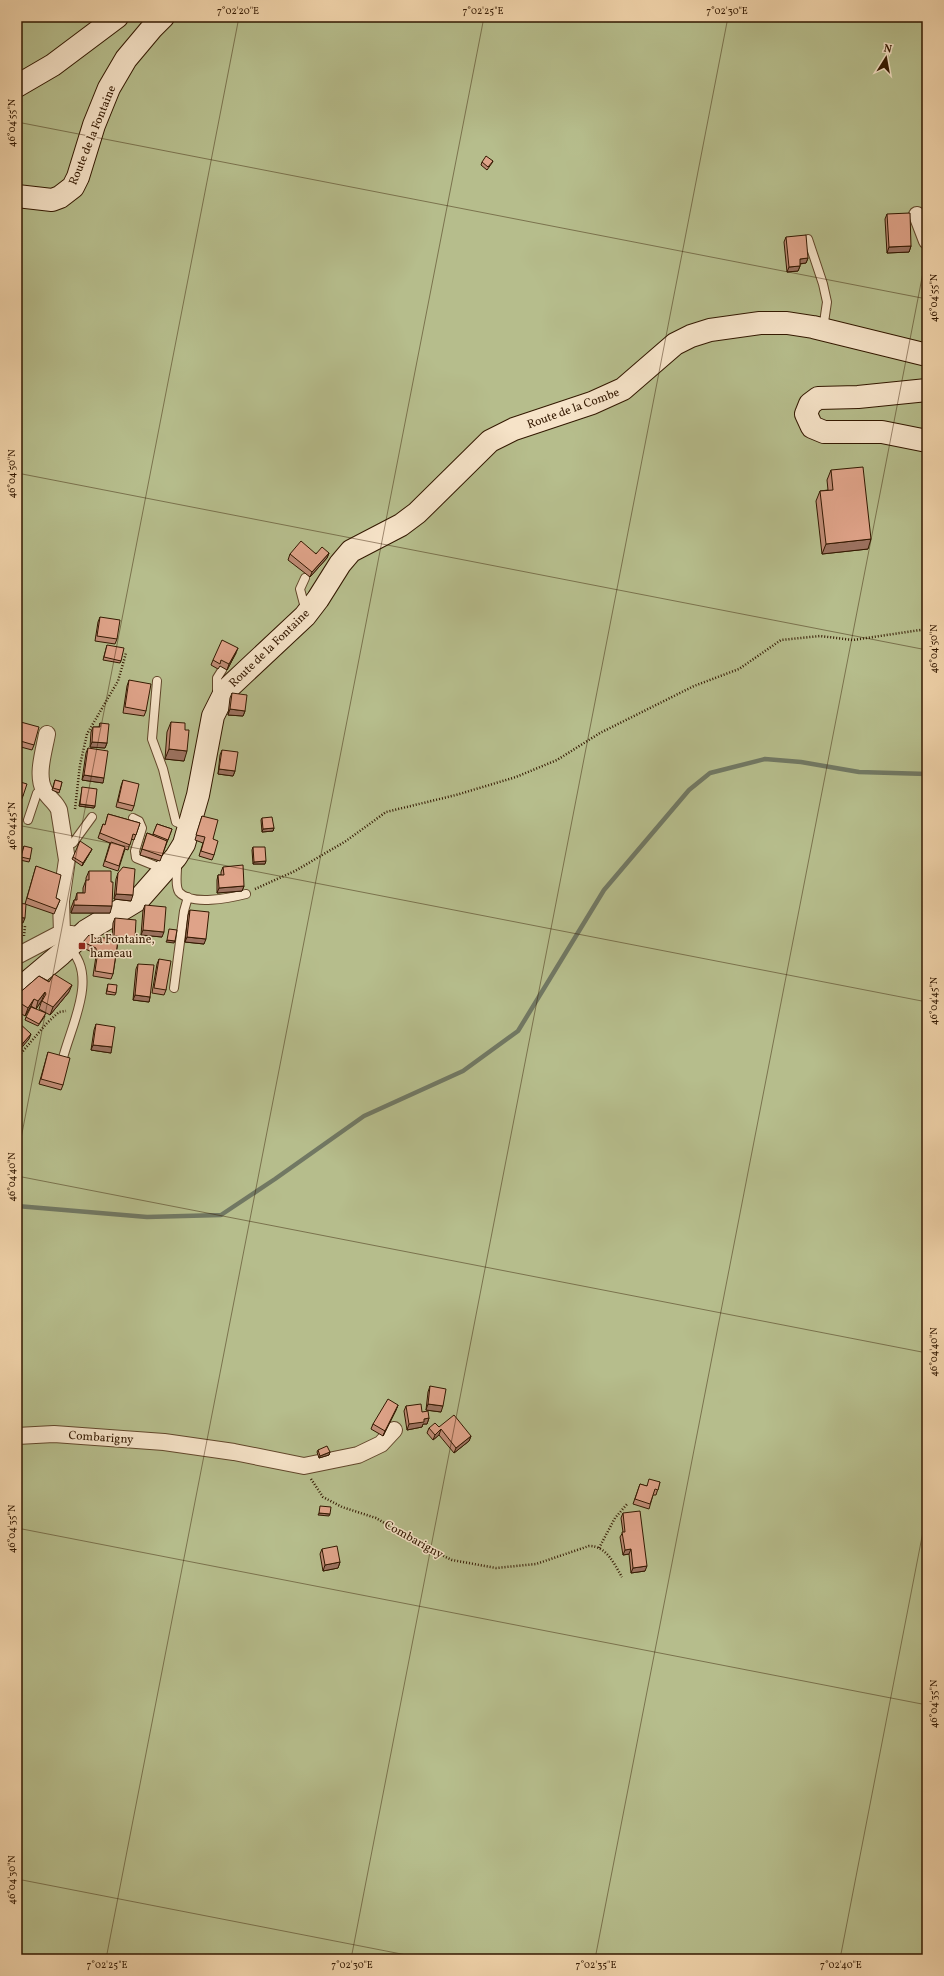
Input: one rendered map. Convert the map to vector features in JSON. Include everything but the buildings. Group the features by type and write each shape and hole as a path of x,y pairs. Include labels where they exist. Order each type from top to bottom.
{"street":[{"path":"17,86 53,65 117,17"},
{"name":"Route de la Fontaine","path":"17,196 52,200 60,197 73,187 78,177 94,125 109,88 130,54 164,17"},
{"path":"917,215 927,241"},
{"name":"Route de la Combe","path":"356,548 400,525 417,513 490,441 514,429 592,403 624,389 675,344 685,338 710,330 760,323 787,324 822,330 927,355"},
{"path":"927,390 866,396 818,398 810,404 806,414 812,427 824,432 882,432 927,441"},
{"name":"Route de la Fontaine","path":"17,991 69,940 140,899 169,867 180,850 189,827 202,779 210,726 222,696 234,681 308,611 340,564 356,548"},
{"path":"17,956 69,940 61,901 67,854 59,810 44,789 41,774 47,734"},
{"name":"Combarigny","path":"17,1436 54,1434 164,1442 234,1452 304,1466 358,1455 381,1444 394,1430"}],"lane":[{"path":"808,239 823,284 827,302 822,330"},
{"path":"305,578 300,589 305,608 308,611"},
{"path":"222,670 217,678 216,688 217,692 222,696"},
{"path":"157,681 152,739 163,768 176,822 189,827"},
{"path":"28,820 37,793 44,789"},
{"path":"70,844 74,843 92,817"},
{"path":"133,818 139,821 142,828 135,851 136,858 177,868 177,887 179,892 188,897 213,900 246,894"},
{"path":"174,988 184,911 188,897"},
{"path":"63,1058 77,1013 82,990 83,974 81,963 69,940"}],"path":[{"path":"246,894 295,870 346,841 386,812 456,795 516,777 557,760 600,733 694,686 739,669 781,640 820,636 853,640 927,629"},
{"path":"74,811 80,765 87,734 118,681 126,653"},
{"path":"17,1058 47,1023 60,1012 66,1011 77,993 82,990"},
{"name":"Combarigny","path":"304,1466 323,1497 342,1507 376,1518 425,1547 452,1560 496,1568 536,1564 589,1546 599,1548"},
{"path":"622,1577 603,1549 599,1548 616,1518 628,1503"}],"green space":[{"path":"17,17 927,17 927,1959 17,1959"}],"waterway":[{"path":"17,1206 147,1217 221,1215 364,1116 463,1071 518,1031 604,890 689,790 710,773 765,759 801,762 859,772 927,774"}],"place":[{"name":"La Fontaine, hameau","path":"82,946"}]}
